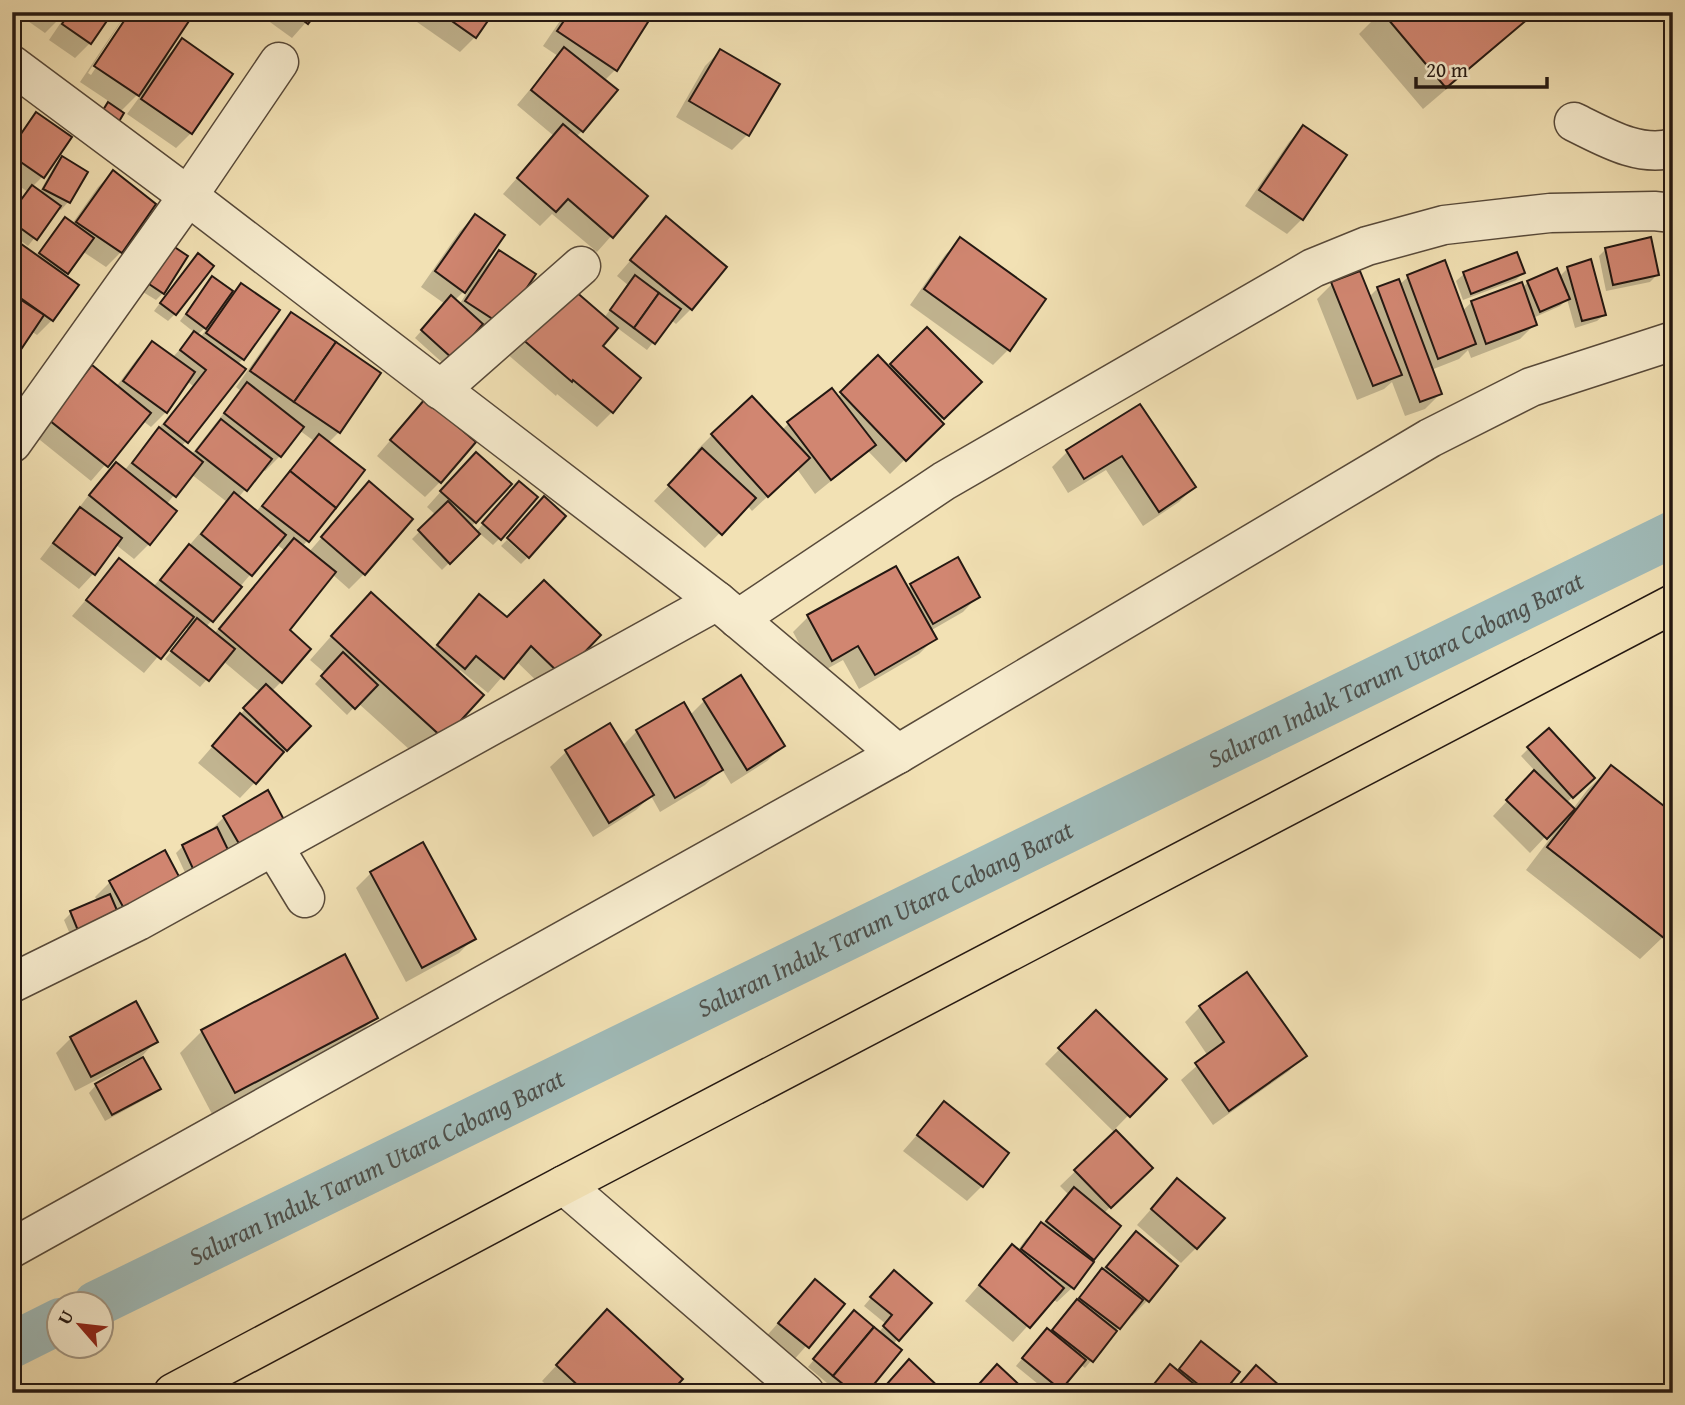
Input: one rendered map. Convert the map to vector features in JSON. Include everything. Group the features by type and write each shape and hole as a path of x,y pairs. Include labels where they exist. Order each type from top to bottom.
{"main road":[{"path":"173,1393 1673,604"}],"street":[{"path":"12,443 188,196 279,62"},
{"path":"12,65 188,196 727,610 898,754"},
{"path":"1573,122 1632,148 1673,148"},
{"path":"12,983 138,922 288,871 944,481 1313,268 1367,246 1444,225 1550,214 1654,211 1673,213"},
{"path":"440,390 581,266"},
{"path":"12,1248 898,754 1430,438 1531,387 1673,341"},
{"path":"564,1185 805,1393"}],"building":[{"path":"70,12 113,12 91,44 62,24"},
{"path":"130,12 195,12 139,96 94,66"},
{"path":"292,12 317,12 308,24"},
{"path":"439,12 494,12 476,38"},
{"path":"570,12 633,12 648,22 617,71 557,31"},
{"path":"1382,12 1536,12 1446,88"},
{"path":"182,38 233,74 192,134 141,99"},
{"path":"564,47 618,90 583,132 531,90"},
{"path":"720,49 780,84 749,136 689,101"},
{"path":"108,102 124,113 114,130 97,120"},
{"path":"36,112 72,137 44,178 12,156 12,147"},
{"path":"563,124 648,196 613,238 568,199 556,212 517,178"},
{"path":"1303,125 1347,155 1303,220 1259,190"},
{"path":"62,156 88,172 70,203 43,189"},
{"path":"113,170 156,204 122,253 76,222"},
{"path":"32,185 61,206 37,240 12,222 12,212"},
{"path":"475,214 505,235 465,293 435,271"},
{"path":"666,216 727,267 692,310 630,260"},
{"path":"65,217 94,238 68,274 39,253"},
{"path":"960,237 1046,299 1010,351 924,289"},
{"path":"1651,237 1659,275 1613,285 1605,248"},
{"path":"17,241 79,285 53,321 12,292 12,249"},
{"path":"173,246 188,256 164,294 149,284"},
{"path":"499,250 536,274 502,325 465,301"},
{"path":"1517,252 1525,273 1471,294 1463,272"},
{"path":"198,253 214,266 176,315 160,303"},
{"path":"1591,259 1606,315 1582,321 1567,267"},
{"path":"1445,260 1476,344 1438,359 1407,275"},
{"path":"1557,268 1570,299 1540,312 1527,281"},
{"path":"1360,271 1402,375 1373,386 1331,282"},
{"path":"635,275 659,293 634,328 610,310"},
{"path":"212,276 233,291 206,329 186,314"},
{"path":"1399,279 1442,394 1420,402 1377,287"},
{"path":"1522,282 1537,325 1486,344 1471,301"},
{"path":"241,283 280,310 244,360 206,333"},
{"path":"567,284 618,328 603,346 641,378 613,413 521,338"},
{"path":"659,293 681,309 655,344 634,328"},
{"path":"12,294 44,315 12,363"},
{"path":"451,295 483,324 453,359 421,330"},
{"path":"291,312 336,342 294,402 250,371"},
{"path":"927,327 982,382 944,419 890,364"},
{"path":"194,331 246,369 188,443 164,424 206,370 180,350"},
{"path":"152,341 195,372 167,413 123,381"},
{"path":"336,342 381,373 340,433 294,402"},
{"path":"878,355 944,424 906,461 840,392"},
{"path":"92,365 151,413 108,467 49,420"},
{"path":"247,382 304,427 281,457 224,413"},
{"path":"832,388 876,445 831,480 787,422"},
{"path":"752,396 810,458 768,497 711,434"},
{"path":"425,399 476,442 441,483 390,440"},
{"path":"1140,404 1196,487 1159,512 1122,456 1084,479 1066,450"},
{"path":"221,419 272,459 247,491 196,451"},
{"path":"159,427 203,462 176,497 132,463"},
{"path":"319,434 365,470 336,508 290,471"},
{"path":"702,448 756,498 722,535 668,485"},
{"path":"476,452 512,484 476,523 440,491"},
{"path":"116,462 177,511 150,545 89,495"},
{"path":"290,471 336,508 309,542 262,506"},
{"path":"369,481 413,519 365,575 321,537"},
{"path":"519,481 538,497 501,540 482,523"},
{"path":"234,492 286,535 252,576 201,534"},
{"path":"544,496 566,516 529,558 507,538"},
{"path":"448,501 480,534 450,564 418,530"},
{"path":"80,507 122,538 95,575 53,543"},
{"path":"294,538 336,572 290,630 311,649 282,683 219,629"},
{"path":"189,544 242,587 213,622 160,580"},
{"path":"958,557 980,597 933,624 910,584"},
{"path":"119,558 194,617 161,659 86,600"},
{"path":"896,566 937,639 875,675 858,646 832,661 807,615"},
{"path":"544,580 601,635 562,676 531,646 504,679 476,656 465,669 437,645 479,594 507,617"},
{"path":"371,592 484,695 444,739 331,636"},
{"path":"197,618 235,649 209,681 171,651"},
{"path":"343,652 378,685 355,709 321,676"},
{"path":"741,675 785,746 747,770 703,699"},
{"path":"266,684 311,726 287,751 243,708"},
{"path":"684,702 723,770 675,798 636,730"},
{"path":"240,713 284,752 256,784 212,746"},
{"path":"610,723 654,795 609,823 565,750"},
{"path":"1549,728 1595,778 1573,798 1527,747"},
{"path":"1611,765 1673,813 1673,927 1664,938 1547,847"},
{"path":"1534,770 1575,809 1547,839 1506,800"},
{"path":"268,790 289,829 245,854 223,816"},
{"path":"217,827 231,856 195,873 182,845"},
{"path":"423,842 476,939 422,968 370,872"},
{"path":"165,850 184,886 128,916 109,881"},
{"path":"110,894 119,915 79,933 70,911"},
{"path":"345,954 378,1018 235,1093 201,1030"},
{"path":"1247,972 1307,1056 1229,1111 1195,1063 1224,1042 1199,1006"},
{"path":"136,1001 158,1042 91,1077 70,1037"},
{"path":"1096,1010 1167,1079 1130,1117 1058,1048"},
{"path":"143,1057 161,1089 112,1115 95,1084"},
{"path":"944,1101 1009,1153 983,1187 917,1135"},
{"path":"1116,1130 1153,1168 1111,1208 1074,1170"},
{"path":"1177,1178 1225,1218 1197,1249 1151,1209"},
{"path":"1074,1187 1121,1226 1094,1260 1046,1221"},
{"path":"1041,1222 1094,1262 1074,1289 1021,1249"},
{"path":"1136,1231 1178,1266 1149,1302 1106,1267"},
{"path":"1012,1244 1064,1288 1030,1328 979,1285"},
{"path":"1102,1268 1143,1300 1120,1329 1079,1298"},
{"path":"894,1270 932,1303 899,1341 883,1326 892,1315 870,1297"},
{"path":"815,1279 845,1304 809,1348 778,1323"},
{"path":"1077,1299 1117,1331 1093,1362 1052,1330"},
{"path":"607,1309 683,1379 670,1393 586,1393 556,1365"},
{"path":"854,1310 874,1327 833,1376 813,1359"},
{"path":"874,1327 902,1350 867,1393 854,1393 833,1376"},
{"path":"1047,1328 1086,1360 1061,1390 1022,1358"},
{"path":"1201,1341 1240,1372 1223,1393 1209,1393 1179,1369"},
{"path":"909,1359 945,1393 879,1393"},
{"path":"997,1364 1028,1393 971,1393"},
{"path":"1170,1364 1205,1393 1147,1393"},
{"path":"1256,1365 1288,1393 1232,1393"}],"waterway":[{"name":"Saluran Induk Tarum Utara Cabang Barat","path":"116,1294 1673,534"},
{"name":"Saluran Induk Tarum Utara Cabang Barat","path":"12,1345 46,1328"}]}
